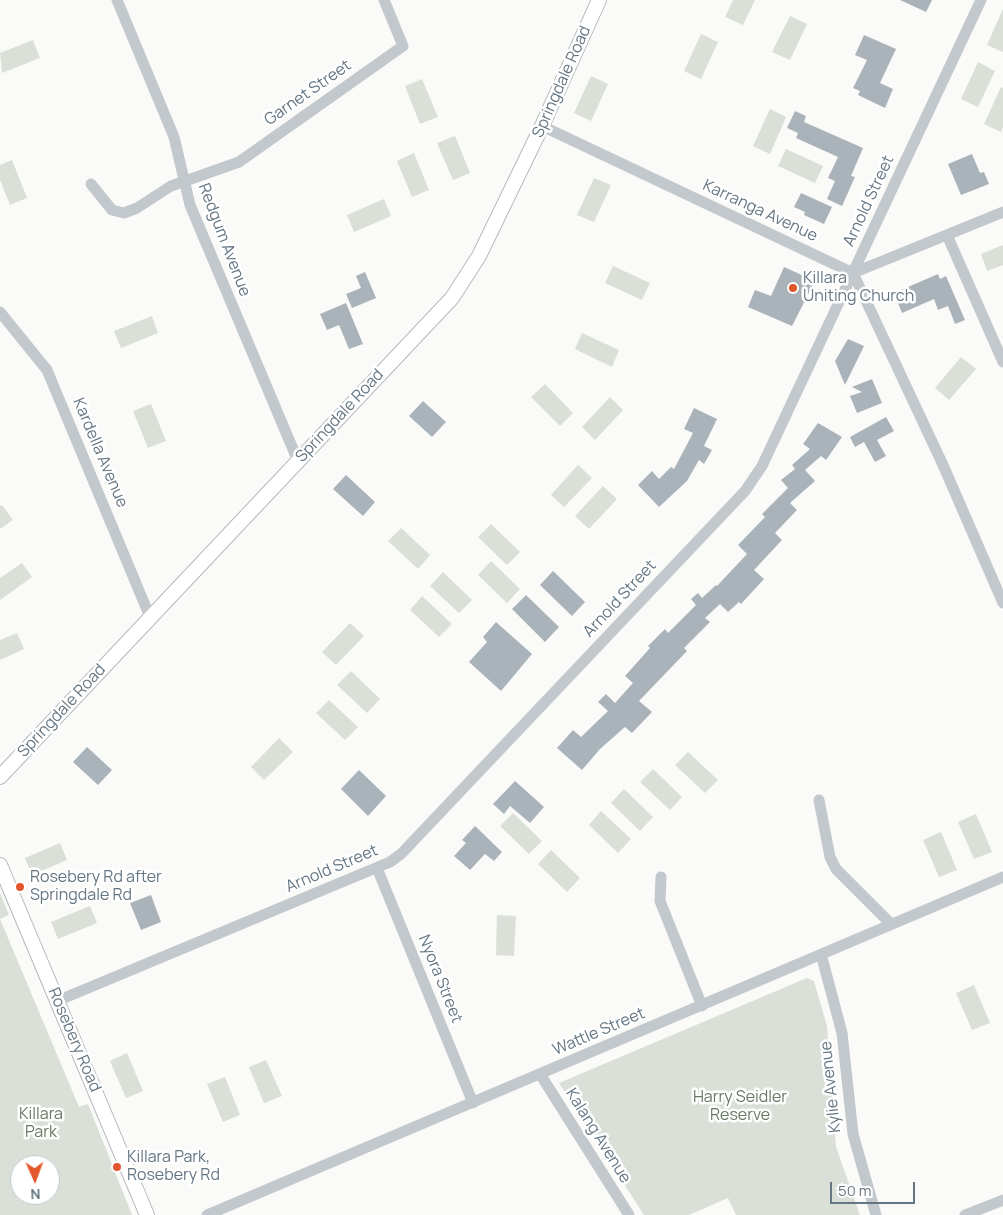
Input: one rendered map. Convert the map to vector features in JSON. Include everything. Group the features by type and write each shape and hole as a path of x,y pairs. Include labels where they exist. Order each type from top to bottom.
{"main road":[{"name":"Springdale Road","path":"0,777 452,298 480,256 599,0"},
{"name":"Rosebery Road","path":"0,865 147,1215"}],"street":[{"name":"Redgum Avenue","path":"117,0 174,137 190,205 298,461"},
{"name":"Garnet Street","path":"185,182 239,162 403,46 384,0"},
{"name":"Arnold Street","path":"57,1001 377,868 401,854 745,491 762,466 981,0"},
{"name":"Karranga Avenue","path":"542,126 853,273"},
{"path":"90,184 112,210 124,213 137,208 171,186 185,182"},
{"path":"1003,212 853,273 943,465 1003,603"},
{"path":"947,236 1003,362"},
{"name":"Kardella Avenue","path":"0,312 47,370 150,618"},
{"path":"819,800 830,857 836,869 891,924"},
{"name":"Nyora Street","path":"377,868 473,1102"},
{"path":"661,877 660,901 702,1006"},
{"name":"Wattle Street","path":"207,1215 1003,877"},
{"name":"Kylie Avenue","path":"821,954 842,1033 853,1134 876,1215"},
{"name":"Kalang Avenue","path":"540,1074 629,1215"},
{"path":"966,1215 1003,1200"}],"green space":[{"path":"733,0 755,0 743,25 725,17"},
{"path":"1003,9 1003,52 987,45"},
{"path":"790,16 807,24 790,60 772,52"},
{"path":"701,34 718,42 701,79 684,71"},
{"path":"33,40 40,58 2,73 0,53"},
{"path":"978,62 995,71 978,107 961,99"},
{"path":"591,76 608,84 591,121 574,113"},
{"path":"422,79 438,117 420,124 405,86"},
{"path":"1001,87 1003,88 1003,127 1001,132 984,124"},
{"path":"770,109 786,117 770,154 753,146"},
{"path":"455,136 470,173 453,180 437,143"},
{"path":"786,149 823,166 815,183 778,166"},
{"path":"414,153 429,190 412,197 397,161"},
{"path":"12,160 27,198 10,205 0,180 0,165"},
{"path":"594,178 611,185 594,222 577,215"},
{"path":"384,199 391,216 354,232 347,215"},
{"path":"1003,245 1003,265 987,271 981,254"},
{"path":"613,266 650,283 642,300 605,283"},
{"path":"152,316 158,333 121,348 114,331"},
{"path":"582,333 619,350 612,367 575,349"},
{"path":"961,357 976,369 949,400 935,388"},
{"path":"545,384 573,413 560,426 531,397"},
{"path":"610,397 623,410 595,440 582,427"},
{"path":"151,404 166,441 148,448 133,411"},
{"path":"578,465 592,478 564,507 551,495"},
{"path":"603,486 617,499 589,529 575,516"},
{"path":"2,505 13,520 0,529 0,506"},
{"path":"491,524 520,552 507,565 478,537"},
{"path":"401,528 430,555 418,569 388,541"},
{"path":"491,561 520,589 507,603 478,575"},
{"path":"22,563 32,577 0,600 0,578"},
{"path":"443,572 472,600 459,613 430,586"},
{"path":"422,596 452,624 439,637 410,610"},
{"path":"350,623 364,636 336,665 322,652"},
{"path":"17,633 24,649 0,660 0,640"},
{"path":"351,671 380,699 367,713 337,685"},
{"path":"329,700 358,727 345,740 316,713"},
{"path":"279,738 293,752 264,780 251,767"},
{"path":"688,752 718,780 705,793 675,765"},
{"path":"653,769 682,797 670,810 640,782"},
{"path":"624,789 653,817 640,831 611,803"},
{"path":"601,811 631,839 618,853 589,825"},
{"path":"513,813 542,841 529,854 500,826"},
{"path":"976,814 992,852 974,859 958,822"},
{"path":"941,832 957,870 939,877 923,840"},
{"path":"60,843 67,860 32,875 25,858"},
{"path":"551,850 580,878 567,892 538,864"},
{"path":"0,893 9,915 0,919"},
{"path":"90,906 97,923 58,939 51,922"},
{"path":"497,915 516,916 514,956 496,955"},
{"name":"Killara Park","path":"0,919 79,1107 88,1104 132,1215 0,1215"},
{"name":"Harry Seidler Reserve","path":"807,978 814,981 827,1026 836,1147 860,1215 736,1215 728,1198 689,1215 644,1215 559,1083"},
{"path":"974,985 990,1023 972,1030 956,993"},
{"path":"127,1053 143,1091 126,1098 110,1061"},
{"path":"266,1060 282,1096 264,1103 249,1067"},
{"path":"225,1077 240,1115 223,1122 207,1084"}],"building":[{"path":"900,0 932,0 926,12"},
{"path":"864,35 896,49 880,83 893,89 885,108 858,95 860,91 853,88 867,60 855,55"},
{"path":"795,111 806,116 804,122 863,148 851,176 855,177 842,206 827,199 835,181 828,178 838,157 796,138 798,133 787,128"},
{"path":"972,154 980,173 984,172 989,184 961,195 948,164"},
{"path":"801,193 832,207 824,224 804,215 805,212 794,207"},
{"path":"784,267 815,281 792,326 748,307 755,290 771,296"},
{"path":"365,272 376,298 352,308 346,294 361,288 356,276"},
{"path":"938,274 940,279 946,276 965,320 955,324 948,306 938,310 934,299 902,313 894,293"},
{"path":"346,303 363,344 349,349 339,325 327,330 320,314"},
{"path":"848,339 864,346 845,385 835,361"},
{"path":"872,379 882,403 857,413 850,396 862,392 852,387"},
{"path":"423,401 446,422 432,437 409,416"},
{"path":"694,408 717,419 704,446 712,450 704,464 699,460 687,481 659,507 638,485 652,471 659,479 671,467 674,469 693,433 684,429"},
{"path":"886,417 894,431 877,440 886,456 875,462 864,442 855,447 850,437"},
{"path":"818,423 842,437 826,460 821,456 805,470 815,481 790,503 797,510 775,533 782,540 754,570 764,579 741,604 739,602 728,612 720,604 705,618 710,622 684,648 687,651 639,701 652,712 632,733 625,727 600,749 582,770 557,748 573,730 581,737 608,711 598,702 606,694 615,703 633,683 625,676 650,648 648,646 665,629 668,633 696,605 691,599 698,593 702,598 717,586 747,554 738,545 765,517 762,514 788,488 781,480 795,469 792,465 810,449 803,444"},
{"path":"346,475 375,502 363,516 333,489"},
{"path":"553,571 585,602 572,616 540,585"},
{"path":"526,595 559,627 545,642 512,609"},
{"path":"496,622 532,654 501,691 469,662 487,642 483,637"},
{"path":"87,747 112,770 98,785 73,762"},
{"path":"359,770 386,796 368,816 341,789"},
{"path":"515,781 544,807 530,823 510,806 504,814 493,804"},
{"path":"475,826 502,852 494,861 485,854 470,870 454,856 466,843 462,840"},
{"path":"151,895 161,922 141,930 130,903"}],"place":[{"name":"Killara Uniting Church","path":"793,288"},
{"name":"Rosebery Rd after Springdale Rd","path":"20,887"},
{"name":"Killara Park, Rosebery Rd","path":"117,1167"}]}
